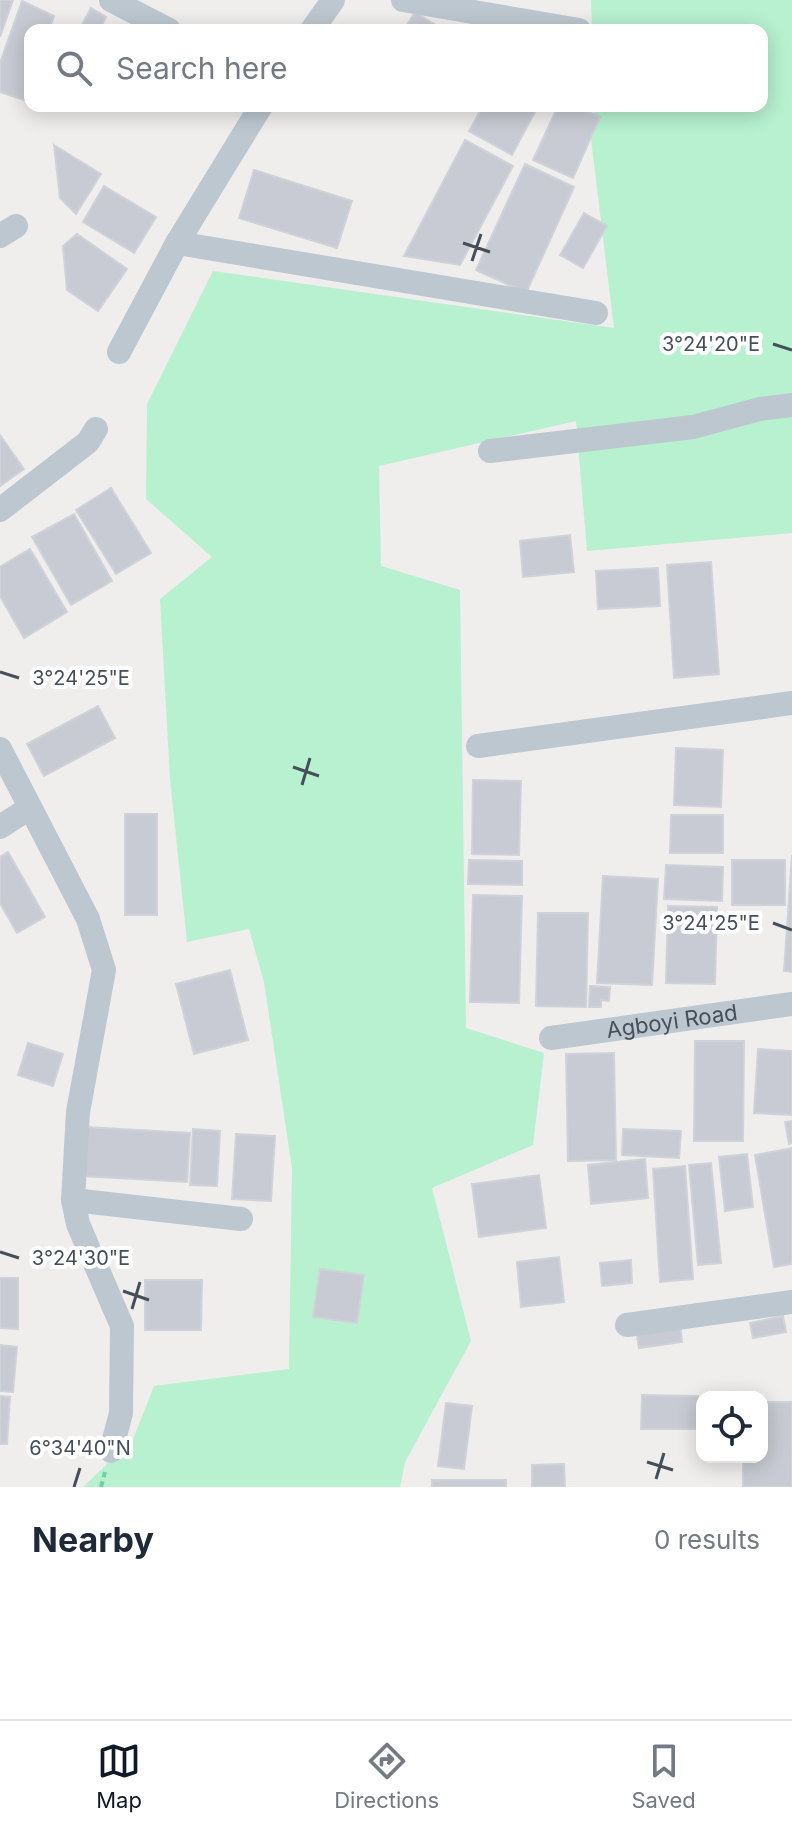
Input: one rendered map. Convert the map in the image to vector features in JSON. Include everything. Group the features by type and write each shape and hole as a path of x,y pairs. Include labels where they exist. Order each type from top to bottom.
{"street":[{"path":"111,0 157,24"},
{"path":"316,24 333,0"},
{"path":"403,0 544,24"},
{"path":"119,352 177,243 257,112"},
{"path":"177,243 596,313"},
{"path":"490,451 693,427 760,409 792,405"},
{"path":"0,510 88,442 96,429"},
{"path":"478,746 792,703"},
{"path":"0,749 28,809 88,919 104,970 78,1112 73,1200 78,1224 122,1326 121,1413 111,1451"},
{"path":"0,827 28,809"},
{"name":"Agboyi Road","path":"551,1038 792,1004"},
{"path":"73,1200 241,1219"},
{"path":"627,1325 792,1302"}],"green space":[{"path":"591,0 792,0 792,533 587,551 576,421 379,466 381,566 460,590 466,1028 544,1053 533,1145 432,1188 471,1341 405,1462 400,1487 83,1487 133,1439 154,1386 289,1369 292,1168 264,982 249,929 187,942 170,779 160,599 212,557 146,499 147,404 213,271 614,328 591,139 594,112 768,112 768,24 592,24"}],"building":[{"path":"0,0 13,0 0,37"},
{"path":"22,1 54,16 51,24 24,24 24,100 0,92 0,63"},
{"path":"91,8 106,17 103,24 83,24"},
{"path":"415,12 434,24 408,24"},
{"path":"480,112 535,112 512,155 469,131"},
{"path":"555,112 589,112 600,117 573,178 533,160"},
{"path":"465,140 513,166 460,265 404,256"},
{"path":"54,145 101,174 76,214 60,198"},
{"path":"525,164 574,187 526,293 476,270"},
{"path":"254,170 352,201 337,248 239,218"},
{"path":"104,186 156,217 134,253 83,222"},
{"path":"584,213 607,226 583,268 560,255"},
{"path":"77,234 127,269 98,311 67,290 63,246"},
{"path":"0,435 24,469 0,486"},
{"path":"111,488 151,553 116,574 76,510"},
{"path":"74,514 112,581 71,605 32,537"},
{"path":"570,535 574,572 523,577 520,541"},
{"path":"30,549 67,612 24,638 0,596 0,567"},
{"path":"711,562 719,674 674,678 667,565"},
{"path":"658,568 660,606 598,609 596,571"},
{"path":"98,706 115,738 44,776 27,744"},
{"path":"676,748 723,750 721,807 674,805"},
{"path":"473,780 521,781 519,855 472,854"},
{"path":"125,814 157,814 157,915 125,915"},
{"path":"671,815 723,815 723,853 670,853"},
{"path":"8,852 45,917 17,933 0,903 0,857"},
{"path":"792,855 792,972 784,971"},
{"path":"469,860 522,861 522,885 468,884"},
{"path":"732,860 785,860 785,905 732,905"},
{"path":"666,865 723,867 722,901 664,899"},
{"path":"603,876 658,879 652,985 597,983"},
{"path":"473,895 522,896 519,1003 470,1002"},
{"path":"668,906 717,907 715,984 666,983"},
{"path":"538,913 588,913 586,1007 536,1006"},
{"path":"230,970 248,1040 194,1054 176,984"},
{"path":"590,986 610,987 609,1001 601,1000 601,1007 589,1007"},
{"path":"695,1041 744,1041 743,1141 694,1141"},
{"path":"28,1043 63,1054 53,1086 18,1075"},
{"path":"758,1049 792,1051 792,1115 754,1113"},
{"path":"614,1053 616,1160 568,1161 566,1054"},
{"path":"792,1121 792,1143 789,1144 785,1122"},
{"path":"86,1127 190,1133 187,1182 82,1176"},
{"path":"193,1129 220,1131 217,1186 190,1185"},
{"path":"623,1129 681,1131 679,1158 622,1155"},
{"path":"236,1134 275,1136 271,1201 232,1199"},
{"path":"792,1148 792,1264 774,1267 755,1155"},
{"path":"747,1154 753,1207 725,1211 719,1157"},
{"path":"645,1159 648,1198 591,1204 588,1165"},
{"path":"711,1163 721,1263 698,1265 689,1165"},
{"path":"685,1166 693,1279 660,1282 653,1169"},
{"path":"539,1175 546,1228 479,1237 472,1184"},
{"path":"559,1257 564,1302 521,1307 517,1262"},
{"path":"631,1260 632,1283 602,1286 600,1263"},
{"path":"320,1269 364,1275 357,1323 313,1317"},
{"path":"0,1278 18,1278 18,1329 0,1328"},
{"path":"145,1280 202,1280 201,1330 145,1330"},
{"path":"783,1316 786,1332 753,1338 750,1323"},
{"path":"680,1323 682,1342 639,1348 636,1329"},
{"path":"0,1345 17,1347 13,1392 0,1391"},
{"path":"642,1395 696,1396 696,1429 641,1429"},
{"path":"0,1396 10,1397 7,1444 0,1444"},
{"path":"768,1402 792,1402 792,1487 743,1487 743,1463 768,1463"},
{"path":"446,1403 472,1406 464,1469 438,1466"},
{"path":"564,1464 565,1487 532,1487 532,1465"},
{"path":"432,1480 506,1480 506,1487 432,1487"}]}
